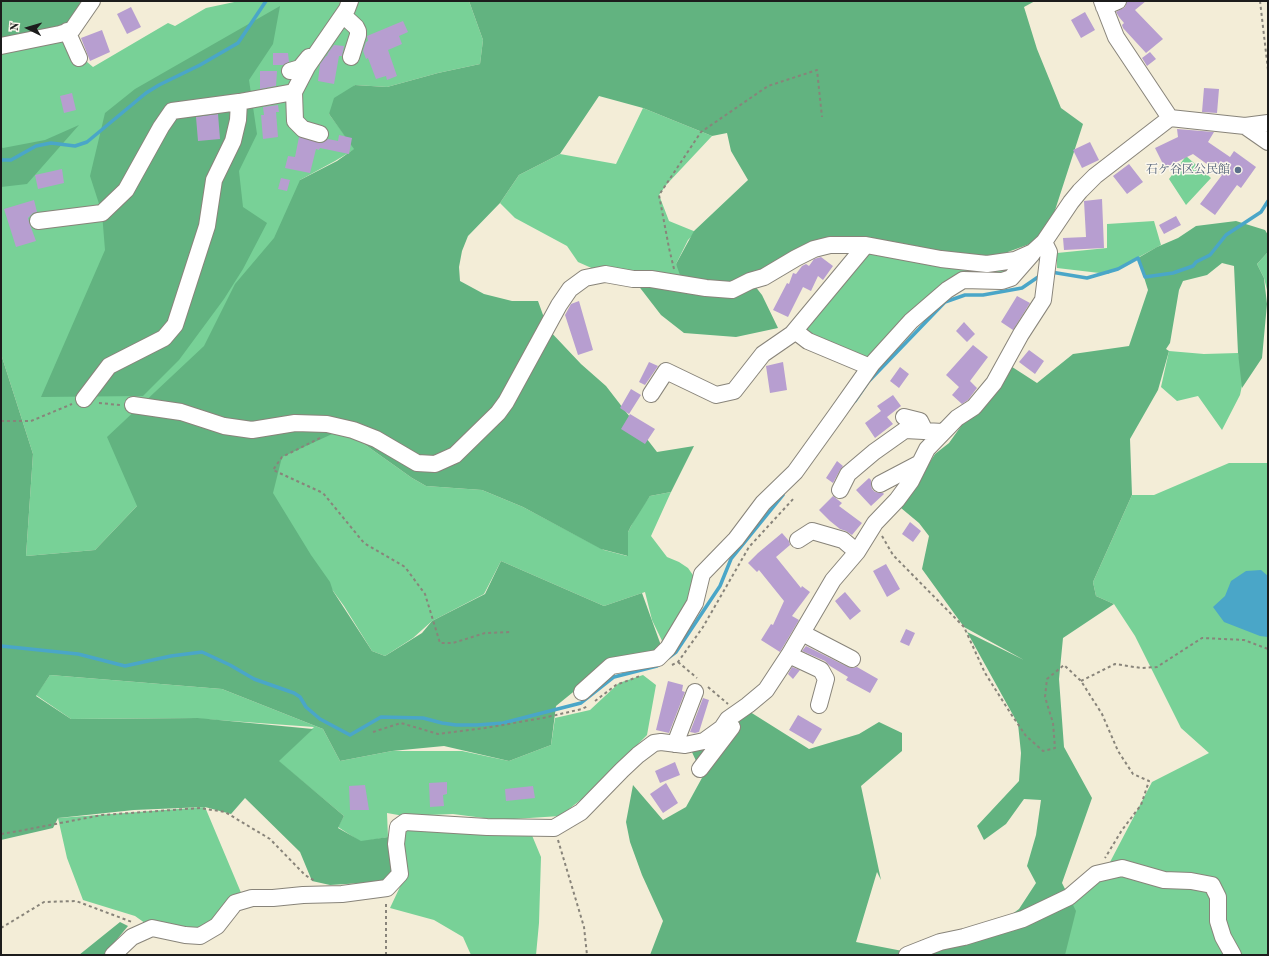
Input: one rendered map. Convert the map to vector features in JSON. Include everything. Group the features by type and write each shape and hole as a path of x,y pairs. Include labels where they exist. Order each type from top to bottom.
{"street":[{"path":"1,46 60,34 72,30 92,1"},
{"path":"1108,3 1116,36 1170,118"},
{"path":"320,134 303,129 295,121 294,92 307,67 346,8 358,31 351,57"},
{"path":"67,32 79,58"},
{"path":"290,71 300,68 320,41 325,41"},
{"path":"38,221 102,213 126,190 161,127 172,111 239,102 294,92"},
{"path":"84,399 110,366 164,338 175,325 207,226 214,180 233,141 238,120 239,102"},
{"path":"582,692 611,666 658,658 668,648 695,603 702,574 736,539 763,503 795,472 870,367 911,321 947,290 963,280 1002,281 1011,278 1038,247 1080,191 1095,176 1170,118 1245,126 1268,123"},
{"path":"1245,126 1268,142"},
{"path":"133,405 180,412 224,426 252,430 295,423 327,424 353,430 376,439 417,463 434,464 455,455 498,413 506,402 559,304 570,289 585,278 605,274 706,288 732,290 750,281 764,277 814,249 830,245 866,245 941,259 987,264 1015,260 1038,247"},
{"path":"651,394 666,371 716,395 734,391 763,354 795,331 866,245"},
{"path":"113,955 132,937 152,928 200,936 217,926 235,903 252,898 342,894 387,888 400,874 397,838 398,827 406,822 487,827 554,828 581,812 622,770 654,743 661,742 685,745 704,741 722,728 728,719 748,706 766,690 789,655 833,580 857,552 874,523 897,500 911,481 927,449 957,418 974,407 994,384 1021,334 1043,300 1049,252 1038,247"},
{"path":"795,331 808,341 870,367"},
{"path":"904,417 920,421 925,431"},
{"path":"840,490 848,474 874,452 905,430 943,432"},
{"path":"880,484 920,463"},
{"path":"798,540 812,531 844,540 857,552"},
{"path":"802,633 852,659"},
{"path":"789,655 821,670 826,679 819,705"},
{"path":"675,744 695,692"},
{"path":"700,769 748,706"},
{"path":"907,955 940,942 964,938 1023,919 1069,897 1096,874 1122,868 1164,880 1191,881 1212,885 1218,897 1218,921 1223,937 1233,955"}],"path":[{"path":"1260,1 1268,70"},
{"path":"678,284 669,248 659,195 701,132 768,86 817,70 822,117"},
{"path":"1,421 31,421 84,399 103,404 133,405"},
{"path":"342,427 282,457 273,470 323,493 364,543 405,566 425,594 440,643 453,643 485,634 512,632"},
{"path":"874,523 893,555 964,627 985,673 1026,736 1043,751 1054,748 1053,723 1045,697 1047,679 1064,665 1081,681 1102,714 1118,751 1133,774 1149,781 1141,805 1122,830 1096,874"},
{"path":"1081,681 1114,664 1141,668 1157,667 1202,638 1244,640 1268,649"},
{"path":"1,834 19,832 102,815 200,808 225,812 270,839 305,875 319,882"},
{"path":"554,828 584,927 587,955"},
{"path":"386,955 387,888"},
{"path":"1,928 44,902 76,901 152,928"}],"green space":[{"path":"1,1 89,1 61,33 1,48"},
{"path":"239,1 469,1 483,40 480,64 438,73 387,87 355,85 329,114 355,149 300,180 343,429 412,478 426,486 482,490 523,507 604,550 627,556 628,532 637,514 650,496 671,492 651,536 667,557 688,568 695,578 694,599 665,647 652,620 645,592 604,606 501,561 484,594 432,621 413,638 385,656 372,651 344,606 320,573 137,506 95,550 26,556 33,454 1,354 1,50 60,41 66,44 93,67 168,23 175,26 206,8"},
{"path":"469,1 1035,1 1024,7 1037,49 1061,108 1083,124 1046,238 986,260 851,239 751,281 762,295 778,328 736,337 684,333 661,315 634,280 693,284 680,275 676,264 694,231 748,180 731,151 727,133 712,136 643,108 599,96 560,154 519,175 500,203 468,236 462,251 459,267 460,281 484,294 512,301 538,301 547,328 581,364 606,386 657,452 694,446 671,492 650,496 631,526 628,532 628,556 601,549 523,507 482,490 426,486 412,478 343,429 282,457 273,493 372,651 385,656 422,633 432,621 485,594 501,561 604,606 642,593 663,651 610,662 556,706 551,745 509,761 444,746 392,751 340,761 323,729 222,689 50,675 36,696 71,719 198,718 313,729 279,761 344,816 338,828 361,841 388,837 391,842 393,869 387,878 378,882 330,885 312,881 300,852 245,798 231,814 205,807 134,810 58,818 53,828 1,840 1,354 33,454 26,556 95,550 137,506 107,437 204,346 235,284 274,238 300,180 337,161 354,149 329,114 334,98 355,85 387,87 438,73 480,64 483,40"},
{"path":"280,6 273,44 249,80 257,134 239,171 243,207 267,223 243,269 224,299 179,360 143,396 41,397 105,250 102,213 90,176 105,113 135,89"},
{"path":"643,108 712,136 667,184 659,195 669,221 696,232 688,240 676,264 689,284 605,274 578,262 567,246 515,218 500,203 519,175 560,154 616,164"},
{"path":"79,125 27,184 1,187 1,147 3,148 45,140"},
{"path":"1186,156 1211,178 1186,205 1169,179"},
{"path":"1154,221 1161,245 1108,274 1057,268 1057,253 1107,248 1107,224"},
{"path":"1236,221 1265,230 1268,235 1268,252 1257,264 1264,278 1267,304 1262,358 1242,388 1238,353 1234,266 1222,263 1207,275 1183,281 1179,290 1170,343 1166,349 1169,351 1158,390 1130,439 1132,495 1093,582 1096,596 1114,604 1063,638 1059,679 1064,747 1092,798 1062,883 1076,911 1065,955 650,955 663,921 642,875 630,842 626,822 633,785 663,820 686,807 703,776 691,750 747,710 809,749 859,734 879,722 902,733 902,751 861,786 881,880 877,872 856,942 913,953 993,928 1019,909 1036,883 1027,866 1036,835 1041,800 1024,799 1006,824 984,840 977,826 1019,781 1021,753 1018,724 967,632 1024,660 964,627 922,569 929,536 919,523 901,508 935,454 949,443 1006,363 1037,383 1073,354 1129,346 1148,290 1138,258 1157,247 1178,238 1196,226"},
{"path":"864,250 1023,263 1002,281 961,277 867,358 806,334 805,321"},
{"path":"1268,252 1268,294 1264,278 1257,264"},
{"path":"1169,351 1204,354 1238,353 1243,381 1240,395 1222,430 1198,396 1177,401 1161,387"},
{"path":"1229,463 1268,463 1268,955 1062,955 1073,903 1109,864 1152,782 1209,753 1181,728 1135,636 1114,604 1096,596 1093,582 1132,495 1154,495"},
{"path":"50,675 222,689 323,729 340,761 392,751 462,751 509,761 551,745 555,718 590,710 619,683 643,675 656,685 647,735 620,767 560,816 499,820 453,814 404,816 387,813 388,837 361,842 338,827 344,816 278,761 314,727 189,718 71,719 36,695"},
{"path":"205,807 242,895 217,926 185,935 152,928 135,916 83,900 67,858 58,818"},
{"path":"407,830 531,833 541,857 539,923 536,955 471,955 463,937 434,920 390,908 407,872 403,840"},
{"path":"120,922 128,926 104,955 79,955"}],"water":[{"path":"1261,570 1268,576 1268,637 1260,636 1224,622 1213,607 1225,596 1231,581 1246,571"}],"building":[{"path":"1127,1 1146,1 1135,10 1163,39 1146,53 1123,28 1122,25 1124,23 1116,12 1125,7"},
{"path":"131,7 141,27 127,34 117,14"},
{"path":"1085,12 1095,30 1081,38 1071,20"},
{"path":"403,21 408,32 399,36 402,44 388,50 397,76 387,80 386,76 376,79 368,58 366,59 363,51 366,42 368,41 367,36"},
{"path":"102,30 110,52 90,61 81,38"},
{"path":"334,45 344,46 342,56 339,56 334,84 318,81 320,64"},
{"path":"1150,52 1156,59 1147,66 1142,58"},
{"path":"273,53 288,53 289,62 283,65 273,65"},
{"path":"260,71 277,71 276,86 260,89"},
{"path":"1204,88 1219,89 1217,113 1202,112"},
{"path":"72,93 76,110 64,113 60,96"},
{"path":"278,105 279,112 276,112 278,137 263,139 261,115 264,115 263,107"},
{"path":"218,114 220,139 198,141 196,117"},
{"path":"1177,129 1214,132 1208,142 1230,157 1234,151 1256,167 1241,188 1237,185 1215,215 1200,204 1222,175 1193,154 1165,168 1155,148 1178,137"},
{"path":"339,135 352,138 349,154 320,148 319,150 316,149 310,173 285,168 288,156 295,157 299,137 322,143 328,139 338,141"},
{"path":"1090,142 1099,160 1082,168 1073,150"},
{"path":"1129,164 1143,182 1127,194 1113,176"},
{"path":"62,169 64,183 38,189 35,175"},
{"path":"281,178 290,180 287,191 278,189"},
{"path":"1102,199 1104,248 1064,250 1063,238 1086,237 1084,201"},
{"path":"34,200 37,212 33,213 28,218 36,241 16,247 4,209"},
{"path":"1176,216 1181,225 1164,234 1159,225"},
{"path":"821,257 833,266 823,280 818,276 811,291 803,287 788,317 773,310 787,283 789,284 793,273 796,274 802,266 806,264 809,266 814,259"},
{"path":"1017,296 1030,303 1013,330 1001,322"},
{"path":"579,301 593,350 578,355 565,315 571,304"},
{"path":"964,322 975,334 967,342 956,331"},
{"path":"973,345 988,357 970,381 977,388 968,400 962,404 952,395 959,387 946,375"},
{"path":"1029,350 1044,361 1035,374 1019,362"},
{"path":"649,362 658,366 645,385 639,382"},
{"path":"783,362 787,390 770,393 766,366"},
{"path":"900,367 909,374 899,388 890,381"},
{"path":"631,389 641,395 629,414 620,408"},
{"path":"893,395 901,406 887,417 893,424 875,438 865,423 881,411 877,406"},
{"path":"630,414 655,429 645,444 621,429"},
{"path":"837,461 843,466 833,483 826,478"},
{"path":"869,478 871,480 872,489 875,492 884,494 871,506 856,490"},
{"path":"833,496 842,503 839,506 862,523 852,535 840,529 819,510"},
{"path":"910,522 921,531 913,542 902,534"},
{"path":"782,533 789,541 790,545 776,557 801,588 802,586 810,592 792,616 799,620 780,652 761,640 771,624 773,625 784,601 759,570 757,572 748,563"},
{"path":"886,564 900,589 887,597 873,571"},
{"path":"845,592 861,611 850,620 835,601"},
{"path":"906,629 915,633 909,646 900,642"},
{"path":"806,646 848,667 857,667 878,679 870,693 846,680 848,677 830,666 825,661 802,651"},
{"path":"792,667 800,670 793,679 788,674"},
{"path":"668,681 683,685 682,691 685,692 669,733 656,730"},
{"path":"703,698 709,700 699,732 690,732"},
{"path":"798,715 822,729 813,744 789,730"},
{"path":"675,762 680,775 660,783 655,771"},
{"path":"447,782 447,794 443,795 444,806 430,807 429,783"},
{"path":"666,783 678,803 663,813 650,794"},
{"path":"365,785 369,810 350,810 349,786"},
{"path":"533,786 535,798 506,801 505,789"}],"waterway":[{"path":"1,160 11,160 36,146 51,143 75,146 87,142 146,93 238,43 266,1"},
{"path":"1051,272 1087,278 1118,269 1138,258 1145,277 1173,273 1193,266 1196,262 1210,255 1226,235 1261,212 1268,201"},
{"path":"855,401 868,382 945,302 965,295 983,295 1022,288 1041,275"},
{"path":"668,658 676,652 720,586 731,559 783,495"},
{"path":"1,646 78,654 125,666 171,656 202,652 230,665 254,679 294,693 300,697 306,707 320,719 350,735 381,717 423,718 456,725 503,723 581,703 614,677 660,664"}],"place":[{"name":"石ケ谷区公民館","path":"1238,170"}]}
